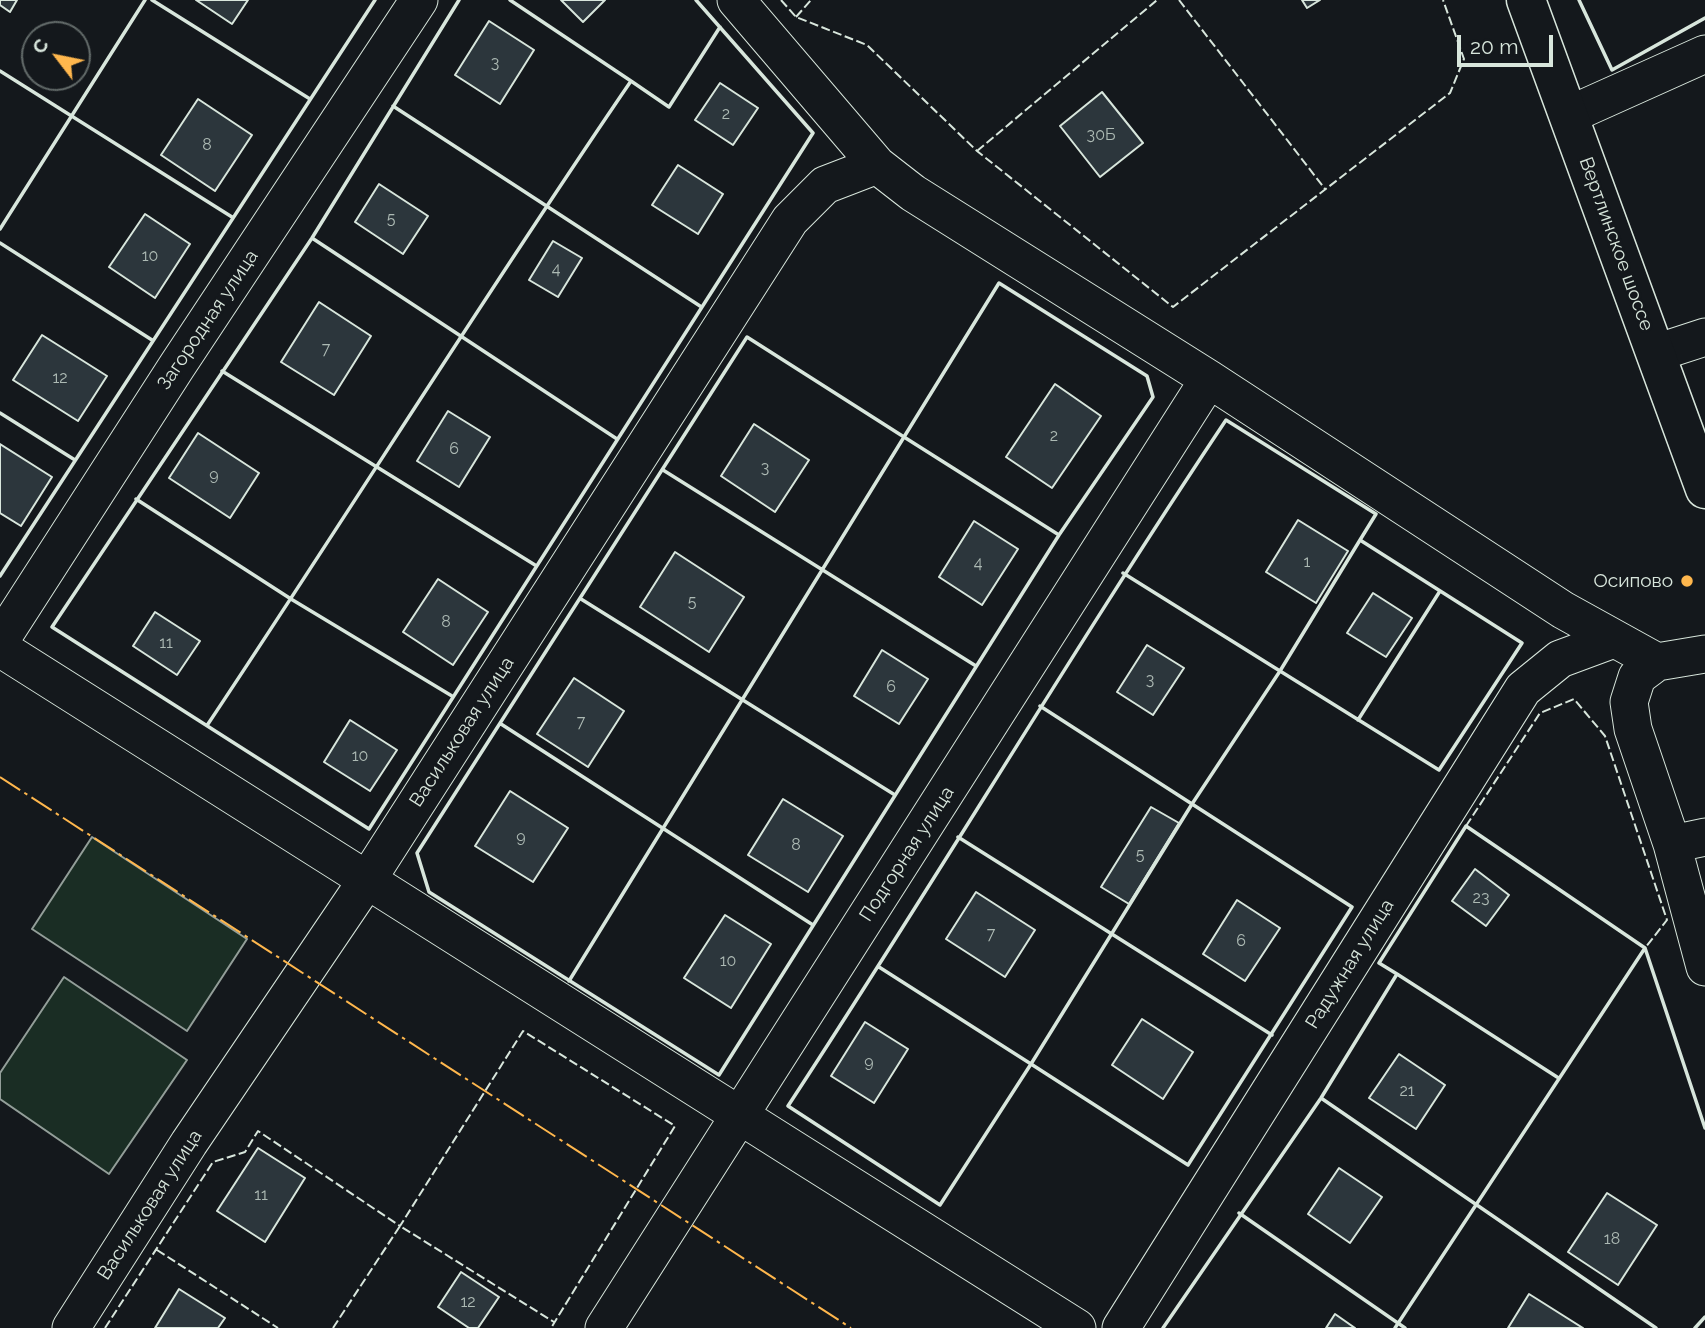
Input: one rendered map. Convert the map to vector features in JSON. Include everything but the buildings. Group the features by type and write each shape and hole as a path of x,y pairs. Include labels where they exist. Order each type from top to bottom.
{"main road":[{"name":"Вертлинское шоссе","path":"1526,0 1705,489"}],"street":[{"name":"Загородная улица","path":"0,641 177,366 419,0"},
{"path":"737,0 877,165 913,193 1209,379 1563,610 1657,662"},
{"path":"1569,115 1705,54"},
{"name":"Васильковая улица","path":"71,1328 189,1143 369,877 790,220 825,185 877,165"},
{"path":"1656,353 1705,337"},
{"name":"Подгорная улица","path":"604,1328 1209,379"},
{"name":"Радужная улица","path":"1121,1328 1523,689 1560,659 1614,639"},
{"path":"0,649 369,877 739,1116 1077,1328"},
{"path":"1705,654 1657,662 1637,677 1629,702 1633,729 1689,841 1705,967"}],"green space":[{"path":"92,837 247,939 187,1031 32,929"},
{"path":"64,977 187,1060 109,1174 0,1099 0,1073"}],"fence":[{"path":"781,0 796,17 867,45 977,151 1173,307 1450,93 1464,59 1443,0"},
{"path":"796,17 811,0"},
{"path":"977,151 1157,0"},
{"path":"1179,0 1325,189"},
{"path":"1466,826 1540,713 1574,699 1605,736 1667,920 1645,948"},
{"path":"105,1328 213,1162 245,1152 258,1131 400,1226 523,1031 675,1126 551,1328"},
{"path":"333,1328 400,1226 554,1322"},
{"path":"157,1250 278,1328"}],"wall":[{"path":"0,229 145,0"},
{"path":"152,0 310,99"},
{"path":"0,576 375,0"},
{"path":"459,0 312,238 52,627 369,829 813,133 696,0"},
{"path":"510,0 631,81"},
{"path":"1579,0 1612,70 1705,18"},
{"path":"208,724 631,81 669,107 720,27"},
{"path":"0,71 232,217"},
{"path":"393,106 700,306"},
{"path":"312,238 617,439"},
{"path":"0,243 152,340"},
{"path":"999,283 1147,376 1153,397 1059,535 719,1075 429,892 417,853 747,337 904,437 999,283"},
{"path":"222,371 535,565"},
{"path":"0,413 75,460"},
{"path":"1226,420 1376,514 1360,540 1522,643 1439,770 1280,671 1192,804 1352,907 1188,1165 1031,1064 940,1205 788,1106 1226,420"},
{"path":"569,981 904,437 1059,535"},
{"path":"663,470 976,666"},
{"path":"136,499 291,599 452,696"},
{"path":"1123,573 1280,671 1360,540"},
{"path":"1358,720 1440,591"},
{"path":"581,599 895,795"},
{"path":"879,967 1031,1064 1192,804 1040,706"},
{"path":"501,724 813,925"},
{"path":"1163,1328 1321,1098 1397,974 1379,963 1466,826 1645,948 1705,1128"},
{"path":"958,837 1272,1035"},
{"path":"1395,1328 1645,948"},
{"path":"1397,974 1557,1077"},
{"path":"1321,1098 1656,1328"},
{"path":"1239,1213 1405,1328"},
{"path":"1695,1328 1705,1317"}],"power":[{"path":"0,777 851,1328"}],"place":[{"name":"Осипово","path":"1687,581"}]}
